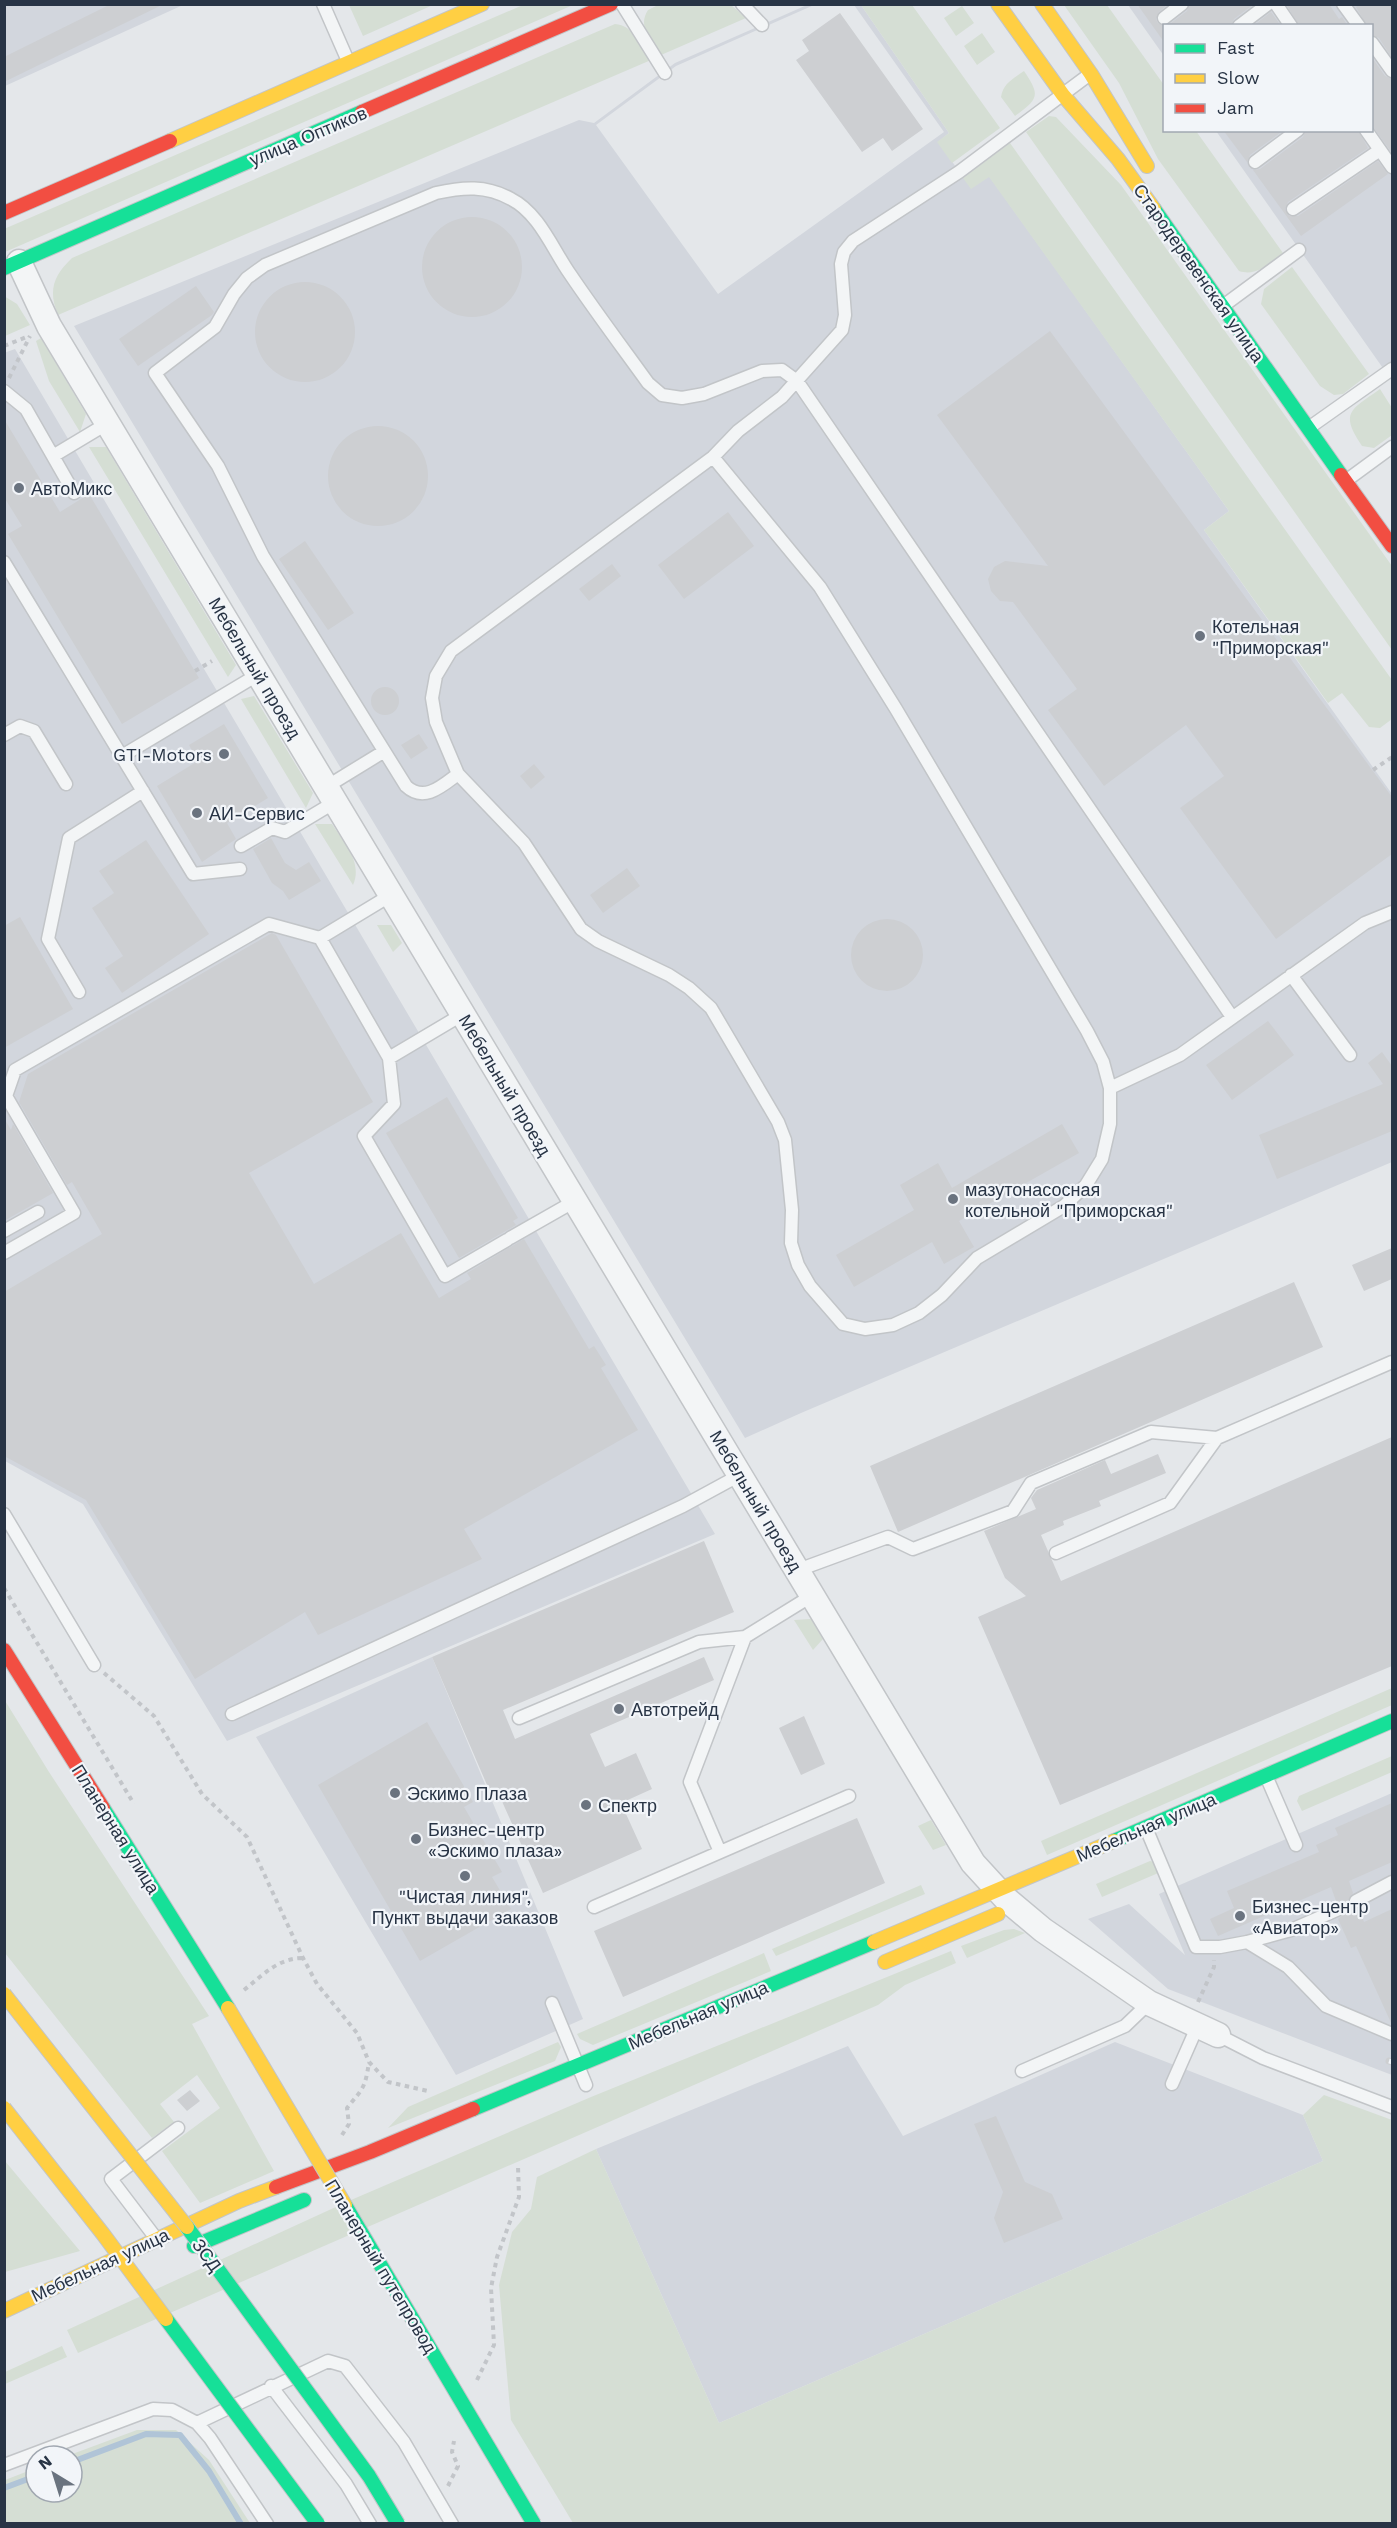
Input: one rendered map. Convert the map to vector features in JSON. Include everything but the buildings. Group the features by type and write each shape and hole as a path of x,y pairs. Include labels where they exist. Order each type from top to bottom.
{"main road":[{"path":"4,213 482,4"},
{"name":"улица Оптиков","path":"12,265 611,4"},
{"name":"Стародеревенская улица","path":"998,4 1063,94 1118,159 1392,546"},
{"name":"Стародеревенская улица","path":"1042,4 1091,74 1133,146 1153,174"},
{"name":"Планерная улица","path":"4,1650 228,2008"},
{"name":"Мебельная улица","path":"872,1967 1011,1900 1146,1828 1392,1720"},
{"name":"Мебельная улица","path":"4,2311 239,2201 369,2152 577,2066 1011,1900"},
{"name":"ЗСД","path":"4,1994 163,2195 369,2476 398,2523"},
{"name":"Планерный путепровод","path":"228,2008 534,2523"},
{"path":"4,2108 103,2234 318,2523"},
{"name":"Мебельная улица","path":"183,2251 345,2185"},
{"name":"Мебельная улица","path":"119,2279 140,2270"}],"street":[{"name":"Мебельный проезд","path":"12,265 973,1863 1043,1930 1149,2003 1203,2024"}],"lane":[{"path":"323,4 349,62"},
{"path":"622,4 665,73"},
{"path":"742,4 762,25"},
{"path":"1164,18 1182,4"},
{"path":"1242,24 1268,4"},
{"path":"1276,4 1290,24"},
{"path":"1343,4 1358,24"},
{"path":"1373,46 1392,71"},
{"path":"713,457 820,586 896,709 1087,1031 1103,1062 1110,1088 1110,1124 1102,1159 1086,1185 1064,1206 977,1258 942,1295 919,1313 893,1325 865,1329 843,1324 810,1286 798,1265 791,1243 792,1210 785,1140 778,1122 711,1008 689,988 669,975 598,941 581,929 524,843 458,774 436,722 432,698 436,676 451,651 713,457 738,431 782,397 797,381 842,330 845,315 840,264 844,252 853,241 959,172 1091,74"},
{"path":"1255,162 1295,132"},
{"path":"1367,132 1392,167"},
{"path":"1293,209 1380,150"},
{"path":"458,774 434,790 423,794 413,793 406,786 383,753 263,556 218,466 155,373 215,327 234,294 247,278 265,265 436,193 462,188 489,189 514,200 536,220 570,275 642,374 662,395 682,398 704,394 762,371 782,370 797,381 1232,1017"},
{"path":"1222,306 1299,250"},
{"path":"1309,428 1392,369"},
{"path":"4,391 26,409 74,493"},
{"path":"53,456 108,423"},
{"path":"1346,480 1392,447"},
{"path":"4,562 193,874 240,869"},
{"path":"122,756 258,674"},
{"path":"4,735 20,726 26,726 34,731 66,784"},
{"path":"241,846 272,828 285,832 383,753"},
{"path":"79,992 48,939 69,838 143,791"},
{"path":"320,938 391,895"},
{"path":"1110,1088 1180,1055 1365,923 1392,912"},
{"path":"4,1253 74,1212 6,1096 15,1070 269,924 320,938 389,1058 394,1104 364,1136 445,1276 575,1201"},
{"path":"1291,975 1350,1055"},
{"path":"389,1058 463,1014"},
{"path":"4,1232 38,1212"},
{"path":"798,1570 888,1537 913,1549 1012,1511 1031,1483 1151,1432 1217,1438 1392,1362"},
{"path":"1056,1552 1170,1503 1217,1438"},
{"path":"232,1714 683,1506 740,1475"},
{"path":"4,1514 94,1665"},
{"path":"519,1718 699,1641 745,1637 813,1595"},
{"path":"720,1852 690,1782 745,1637"},
{"path":"1266,1776 1296,1845"},
{"path":"594,1907 849,1796"},
{"path":"1146,1828 1196,1947 1213,1948 1291,1930 1339,1909"},
{"path":"1356,1901 1392,1881"},
{"path":"1247,1941 1288,1967 1326,2006 1392,2034"},
{"path":"552,2003 586,2085"},
{"path":"1022,2072 1125,2026 1149,2003"},
{"path":"1172,2084 1203,2024 1263,2058 1392,2107"},
{"path":"156,2239 111,2179 178,2128"},
{"path":"197,2423 328,2361 345,2366 404,2442 452,2523"},
{"path":"271,2386 346,2484 370,2523"},
{"path":"4,2464 153,2409 172,2410 197,2423 210,2438 267,2523"}],"path":[{"path":"4,346 36,333"},
{"path":"4,386 30,336"},
{"path":"195,671 212,661"},
{"path":"1373,770 1392,757"},
{"path":"4,1588 138,1811"},
{"path":"94,1665 154,1716 202,1794 247,1837 317,1984 357,2033 369,2062 388,2082 428,2091"},
{"path":"1203,2024 1214,1967 1213,1948"},
{"path":"243,1990 279,1962 290,1958 303,1958"},
{"path":"241,1983 248,1998"},
{"path":"342,2142 344,2132 350,2124 347,2108 360,2094 366,2082 369,2062"},
{"path":"476,2385 494,2345 491,2288 497,2257 519,2198 518,2166"},
{"path":"444,2510 444,2498 458,2466 452,2452 454,2439"}],"shaded area":[{"path":"5,4 183,5 5,86"},
{"path":"660,4 731,5 746,18 661,55 650,39 644,22 648,10"},
{"path":"349,5 433,5 363,36"},
{"path":"523,5 573,5 5,252 4,229"},
{"path":"807,5 814,5 676,66 596,125 718,294 944,132 854,5 861,5 949,133 938,142 971,188 989,176 1229,511 1204,530 1392,794 1392,1162 745,1438 74,326 579,120 594,123 675,63"},
{"path":"861,5 912,5 1000,128 952,163 937,142 949,133"},
{"path":"1064,5 1107,5 1163,84 1163,132 1197,132 1283,253 1257,271 1239,271 1158,159 1119,83"},
{"path":"1128,5 1392,5 1392,381 1217,132 1373,132 1373,24 1163,24 1163,55"},
{"path":"962,6 974,23 956,36 944,18"},
{"path":"615,24 632,32 651,60 58,315 53,298 54,284 60,271 72,258"},
{"path":"982,33 995,52 977,65 964,46"},
{"path":"1024,71 1033,86 1034,97 1015,116 1001,97 1002,92 1012,79"},
{"path":"1049,116 1056,117 1121,185 1392,566 1392,650 1026,132"},
{"path":"1010,143 1392,680 1392,719 1380,728 1369,727 1342,693 1328,703 1204,530 1229,511 989,177 971,189 963,178"},
{"path":"1292,267 1369,374 1343,394 1334,395 1320,386 1261,304 1264,289"},
{"path":"4,296 17,304 30,325 5,336"},
{"path":"41,338 86,414 80,432 49,381 36,341"},
{"path":"15,349 715,1534 227,1741 83,1504 5,1461 4,353"},
{"path":"1380,389 1392,408 1392,435 1374,448 1362,446 1351,426 1350,419 1355,407"},
{"path":"89,447 106,447 236,665 228,677"},
{"path":"254,696 313,793 306,808 241,699"},
{"path":"315,824 332,824 347,846 356,868 353,885"},
{"path":"377,925 391,925 402,943 393,952"},
{"path":"811,1619 823,1639 813,1650 794,1620"},
{"path":"432,1657 583,2019 456,2075 256,1737"},
{"path":"1392,1688 1392,1705 1047,1855 1041,1841"},
{"path":"4,1699 49,1772 209,2016 192,2024 274,2171 200,2203 162,2151 220,2108 197,2075 160,2104 174,2122 152,2138 5,1953"},
{"path":"1392,1756 1392,1772 1302,1811 1297,1801 1299,1796"},
{"name":"Бизнес-центр «Авиатор»","path":"1392,1793 1392,2075 1168,1989 1088,1919 1129,1904 1185,1955 1159,1894"},
{"path":"931,1820 946,1845 933,1850 918,1826"},
{"path":"1150,1861 1160,1863 1163,1871 1102,1897 1096,1884"},
{"path":"921,1885 925,1894 776,1956 772,1949"},
{"path":"1014,1929 1025,1933 967,1958 961,1946 1004,1930"},
{"path":"951,1951 956,1963 905,1985 878,2005 78,2353 67,2330 351,2200 591,2097"},
{"path":"764,1953 771,1971 593,2045 580,2039 577,2034"},
{"path":"558,2042 561,2047 555,2061 388,2128 408,2107"},
{"path":"1115,2042 1303,2115 1323,2161 719,2423 596,2149 848,2046 903,2136"},
{"path":"1324,2095 1392,2120 1392,2523 573,2523 511,2420 499,2285 512,2232 531,2209 537,2177 596,2149 719,2423 1323,2161 1303,2115"},
{"path":"5,2161 80,2251 5,2272"},
{"path":"62,2346 67,2357 5,2384 5,2372"},
{"path":"137,2430 176,2430 209,2460 250,2523 5,2523 5,2480 24,2473 24,2504 84,2504 84,2450"}],"waterway":[{"path":"84,2457 146,2434 180,2435 209,2471 241,2524"},
{"path":"4,2488 24,2480"}],"traffic: fast":[{"path":"4,268 362,112"},
{"path":"1154,209 1341,475"},
{"path":"1114,1841 1392,1721"},
{"path":"103,1808 228,2008"},
{"path":"473,2109 874,1942"},
{"path":"194,2246 304,2200"},
{"path":"345,2205 534,2524"},
{"path":"187,2227 369,2476 398,2524"},
{"path":"166,2319 318,2524"}],"traffic: slow":[{"path":"170,141 482,4"},
{"path":"998,4 1063,95 1118,159 1154,209"},
{"path":"1042,4 1091,74 1147,166"},
{"path":"874,1942 1114,1841"},
{"path":"885,1962 998,1914"},
{"path":"4,1994 187,2227"},
{"path":"228,2008 345,2205"},
{"path":"4,2108 166,2319"},
{"path":"4,2311 239,2201 276,2187"}],"traffic: jam":[{"path":"362,112 611,4"},
{"path":"4,213 170,141"},
{"path":"1341,475 1392,546"},
{"path":"4,1650 103,1808"},
{"path":"276,2187 370,2152 473,2109"}],"place":[{"name":"АвтоМикс","path":"19,488"},
{"name":"Котельная \"Приморская\"","path":"1200,636"},
{"name":"GTI-Motors","path":"224,754"},
{"name":"АИ-Сервис","path":"197,813"},
{"name":"мазутонасосная котельной \"Приморская\"","path":"953,1199"},
{"name":"Автотрейд","path":"619,1709"},
{"name":"Эскимо Плаза","path":"395,1793"},
{"name":"Спектр","path":"586,1805"},
{"name":"Бизнес-центр «Эскимо плаза»","path":"416,1839"},
{"name":"\"Чистая линия\", Пункт выдачи заказов","path":"465,1876"},
{"name":"Бизнес-центр «Авиатор»","path":"1240,1916"}]}
